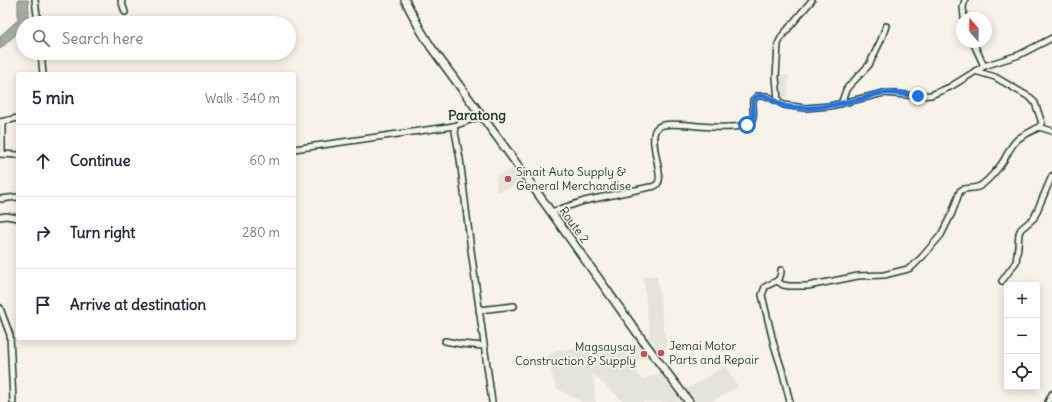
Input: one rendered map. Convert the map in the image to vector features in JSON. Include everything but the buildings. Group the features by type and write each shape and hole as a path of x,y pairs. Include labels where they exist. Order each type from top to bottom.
{"highway":[{"name":"Route 2","path":"405,0 431,47 689,402"}],"street":[{"path":"35,0 37,16"},
{"path":"121,0 125,12"},
{"path":"778,102 776,77 778,44 782,36 812,0"},
{"path":"963,12 965,0"},
{"path":"841,104 848,87 871,61 886,26"},
{"path":"551,212 584,201 650,188 657,185 660,178 655,152 654,135 655,131 660,126 674,124 714,127 745,125 753,119 753,100 761,96 768,96 782,105 804,108 824,108 884,93 918,96 931,95 950,87 984,66 1018,56 1052,38"},
{"path":"976,48 984,66"},
{"path":"42,60 43,72"},
{"path":"777,281 783,285 789,286 808,286 858,276 884,275 895,273 911,267 922,257 941,235 960,191 965,189 974,189 983,184 1002,163 1015,141 1041,125 1042,121 1035,103 1031,98 995,78 975,71"},
{"path":"296,149 454,126 481,116"},
{"path":"16,118 1,122 1,154 16,155"},
{"path":"454,126 460,159 492,402"},
{"path":"1039,127 1052,131"},
{"path":"1002,281 1016,262 1020,229 1034,218 1052,176"},
{"path":"0,199 16,197"},
{"path":"0,217 6,216 16,218"},
{"path":"781,270 781,276 777,281 765,287 763,297 790,402"},
{"path":"479,310 514,306"},
{"path":"0,308 10,336 14,402"},
{"path":"445,341 484,346"},
{"path":"1048,402 1052,394"}],"shaded area":[{"path":"18,0 28,0 28,16 18,16"},
{"path":"16,22 16,34 0,49 0,36"},
{"path":"779,75 789,76 787,97 779,96"},
{"name":"Sinait Auto Supply & General Merchandise","path":"512,169 523,183 496,192 496,176"},
{"path":"657,275 666,345 662,360 646,337 650,337 643,277"},
{"path":"641,345 651,358 629,361 642,380 660,373 682,402 624,402 593,374 596,402 582,402 556,388 547,356 558,350"},
{"path":"726,366 738,387 710,402 694,402 685,390"}],"place":[{"name":"Sinait Auto Supply & General Merchandise","path":"508,179"},
{"name":"Jemai Motor Parts and Repair","path":"661,353"},
{"name":"Magsaysay Construction & Supply","path":"644,354"}],"district":[{"name":"Paratong","path":"477,115"}],"route":[{"path":"747,125 753,119 752,104 753,100 758,96 768,96 782,105 804,108 824,108 874,94 889,92 918,96"}]}
